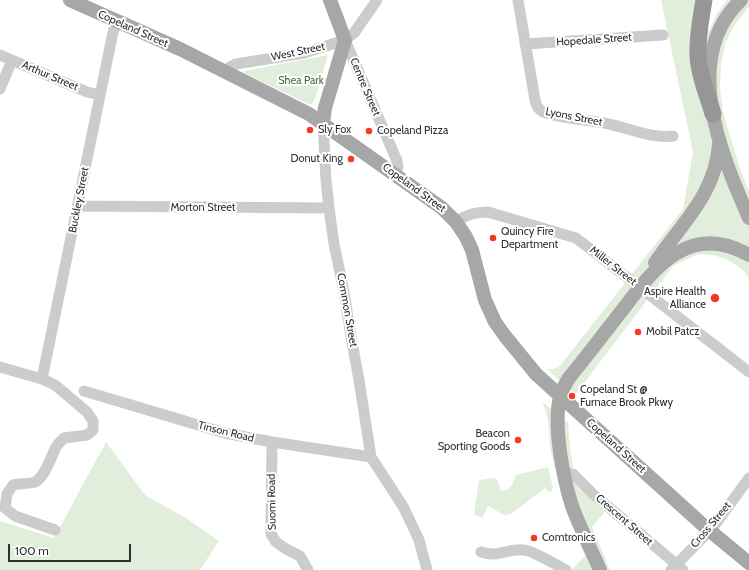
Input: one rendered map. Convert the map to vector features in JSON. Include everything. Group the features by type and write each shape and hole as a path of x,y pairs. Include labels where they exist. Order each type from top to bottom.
{"highway":[{"path":"704,0 698,37 698,57 700,70 713,114"}],"main road":[{"name":"Copeland Street","path":"70,0 226,72 309,114 442,208 463,231 472,250 485,300 496,324 536,374 709,531 749,563"},
{"name":"Centre Street","path":"330,0 346,40"},
{"path":"741,0 725,20 713,48 709,79 710,96 718,134 732,179 749,218"},
{"name":"Common Street","path":"323,123 325,108 346,40"},
{"path":"640,287 658,259 703,197 716,165 718,134"},
{"path":"600,570 574,510 564,473 559,434 559,407 560,396 563,388 569,378 640,287 665,261 678,252 695,245 708,244 727,246 749,255"}],"street":[{"path":"346,40 354,33 377,0"},
{"name":"Lyons Street","path":"518,0 536,104 540,110 551,114 613,125 653,136 672,136"},
{"name":"Buckley Street","path":"42,379 116,21"},
{"name":"Hopedale Street","path":"525,44 663,35"},
{"name":"West Street","path":"226,72 230,67 236,64 304,53 346,40"},
{"name":"Centre Street","path":"346,40 397,161 398,167 395,174"},
{"name":"Arthur Street","path":"0,55 87,92 100,95"},
{"path":"0,89 12,60"},
{"name":"Common Street","path":"323,123 326,180 334,244 360,380 371,457 404,508 419,540 427,570"},
{"name":"Morton Street","path":"78,206 329,208"},
{"name":"Miller Street","path":"456,222 467,215 476,212 488,212 572,236 580,240 749,372"},
{"path":"0,367 42,379 55,385 87,412 93,421 93,430 87,435 80,437 69,436 64,438 57,446 45,470 36,481 29,484 22,482 13,485 7,494 5,508 14,516 55,530"},
{"name":"Tinson Road","path":"84,391 225,433 272,442 371,457"},
{"name":"Suomi Road","path":"272,442 271,534 276,542 300,556 308,570"},
{"name":"Crescent Street","path":"564,473 573,474 593,494 677,568"},
{"name":"Cross Street","path":"677,568 709,531 749,478"},
{"path":"481,552 492,555 526,550 566,570"}],"green space":[{"path":"661,0 696,0 706,37 716,15 727,0 749,0 749,7 734,26 725,44 721,64 720,88 723,112 739,166 749,192 749,279 745,272 733,263 713,255 698,254 673,266 575,395 547,369 559,367 683,209 693,152"},
{"name":"Shea Park","path":"328,55 315,99 312,104 308,104 244,73 244,71"},
{"path":"542,402 568,422 570,448 576,486 605,512 592,527 610,570 572,569 585,556 556,472 551,453 547,415"},
{"path":"106,442 145,495 186,518 219,541 200,570 0,570 0,521 54,538"},
{"path":"548,467 553,488 551,492 545,488 511,514 504,515 488,506 482,518 474,514 479,480 496,478 501,490 504,490 511,486 516,475"}],"place":[{"name":"Sly Fox","path":"310,130"},
{"name":"Copeland Pizza","path":"369,131"},
{"name":"Donut King","path":"351,159"},
{"name":"Quincy Fire Department","path":"493,238"},
{"name":"Aspire Health Alliance","path":"715,298"},
{"name":"Mobil Patcz","path":"638,332"},
{"name":"Copeland St @ Furnace Brook Pkwy","path":"572,396"},
{"name":"Beacon Sporting Goods","path":"518,440"},
{"name":"Comtronics","path":"534,538"}]}
